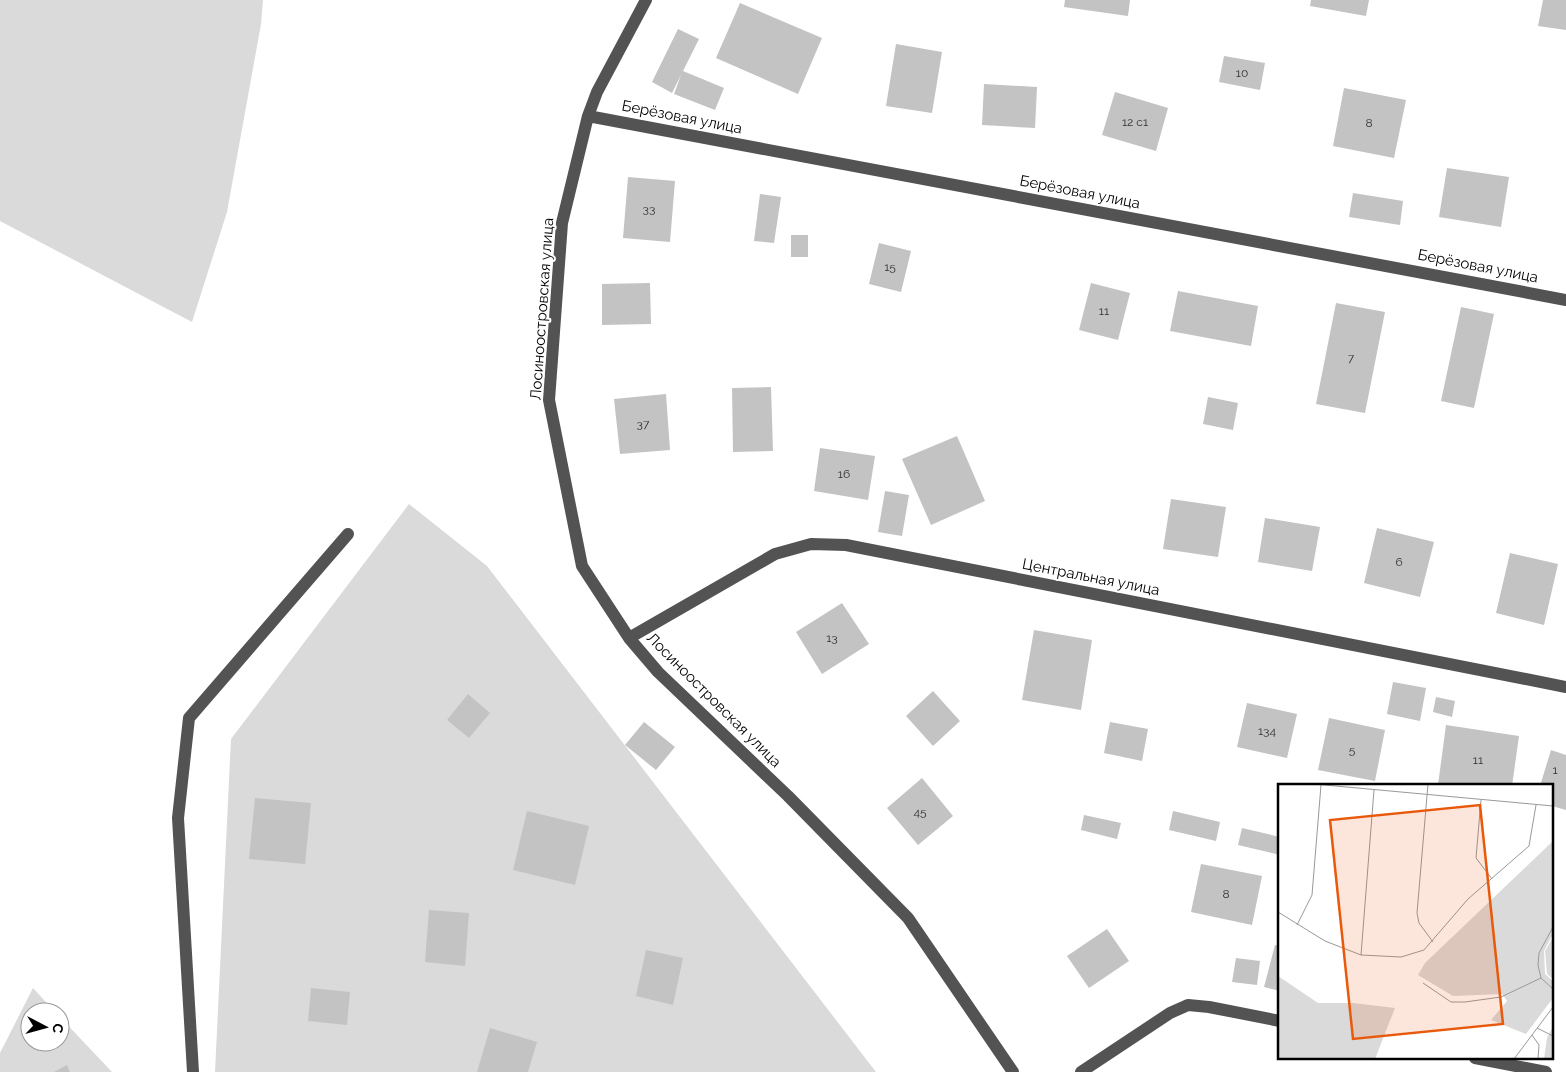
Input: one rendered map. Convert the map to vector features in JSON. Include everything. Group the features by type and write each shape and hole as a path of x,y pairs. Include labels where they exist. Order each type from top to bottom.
{"street":[{"name":"Лосиноостровская улица","path":"646,0 597,92 588,116 562,223 549,400 582,566 629,638 658,672 788,796 908,918 1013,1072"},
{"name":"Берёзовая улица","path":"588,116 1566,300"},
{"path":"193,1072 178,818 189,718 348,534"},
{"name":"Центральная улица","path":"629,638 776,554 811,544 846,545 1566,686"},
{"path":"1081,1072 1170,1014 1188,1005 1209,1007 1278,1021"},
{"path":"1484,1060 1546,1072"}],"shaded area":[{"path":"0,0 263,0 261,24 227,212 192,322 0,221"},
{"path":"409,504 487,566 876,1072 215,1072 231,739"},
{"path":"33,988 46,1002 26,1002"},
{"path":"20,1014 20,1052 70,1052 70,1028 112,1072 0,1072 0,1053"}],"building":[{"path":"1065,0 1130,0 1128,16 1064,7"},
{"path":"1311,0 1369,0 1366,16 1310,6"},
{"path":"1543,0 1566,0 1566,30 1538,26"},
{"path":"740,3 822,38 798,94 716,58"},
{"path":"678,29 699,39 683,71 724,88 715,110 674,94 681,75 672,93 652,82"},
{"path":"896,44 942,52 932,113 886,106"},
{"path":"1224,56 1265,63 1260,90 1219,82"},
{"path":"984,84 1037,87 1035,128 982,125"},
{"path":"1344,88 1406,100 1394,158 1333,146"},
{"path":"1115,92 1168,108 1156,151 1102,135"},
{"path":"1447,168 1509,177 1501,227 1439,217"},
{"path":"628,177 675,181 670,242 623,238"},
{"path":"1353,193 1403,201 1400,225 1349,217"},
{"path":"760,194 781,197 774,243 754,241"},
{"path":"791,235 808,235 808,257 791,257"},
{"path":"879,243 911,251 901,292 869,284"},
{"path":"650,283 651,324 602,325 602,284"},
{"path":"1091,283 1130,293 1118,340 1079,330"},
{"path":"1178,291 1258,306 1251,346 1170,331"},
{"path":"1336,303 1385,312 1365,413 1316,404"},
{"path":"1461,307 1494,314 1474,408 1441,401"},
{"path":"771,387 773,451 733,452 732,388"},
{"path":"666,394 670,450 620,454 614,399"},
{"path":"1208,397 1238,403 1233,430 1203,424"},
{"path":"957,436 985,501 931,525 902,459"},
{"path":"820,448 875,456 868,500 814,491"},
{"path":"885,491 909,495 902,536 878,532"},
{"path":"1171,499 1226,507 1218,557 1163,549"},
{"path":"1265,518 1320,527 1312,571 1258,562"},
{"path":"1377,528 1434,542 1420,597 1364,583"},
{"path":"1510,553 1558,564 1544,625 1496,613"},
{"path":"842,603 869,644 822,674 796,632"},
{"path":"1034,630 1092,640 1081,710 1022,700"},
{"path":"1393,682 1426,688 1420,721 1387,714"},
{"path":"933,691 960,721 933,746 906,716"},
{"path":"468,694 490,713 469,738 447,720"},
{"path":"1436,697 1455,701 1452,717 1433,712"},
{"path":"1247,703 1297,714 1287,758 1237,747"},
{"path":"1329,718 1385,730 1375,781 1318,770"},
{"path":"644,722 675,747 656,770 625,745"},
{"path":"1110,722 1148,729 1142,761 1104,753"},
{"path":"1446,725 1519,736 1512,784 1438,784"},
{"path":"1551,750 1566,755 1566,810 1554,807 1554,784 1541,784"},
{"path":"922,778 953,816 918,845 887,808"},
{"path":"255,798 311,803 305,864 249,859"},
{"path":"527,811 589,826 575,885 513,870"},
{"path":"1173,811 1220,822 1216,841 1169,830"},
{"path":"1084,815 1121,823 1117,839 1081,830"},
{"path":"1242,828 1278,837 1278,855 1238,845"},
{"path":"1201,864 1262,876 1252,925 1191,912"},
{"path":"429,910 469,913 465,966 425,962"},
{"path":"1107,929 1129,961 1089,988 1067,956"},
{"path":"1275,945 1278,946 1278,990 1264,987"},
{"path":"646,950 683,958 673,1005 636,996"},
{"path":"1236,958 1260,961 1257,985 1232,982"},
{"path":"311,988 350,992 347,1025 308,1021"},
{"path":"490,1028 537,1042 528,1072 477,1072"},
{"path":"67,1065 70,1072 54,1072"}]}
